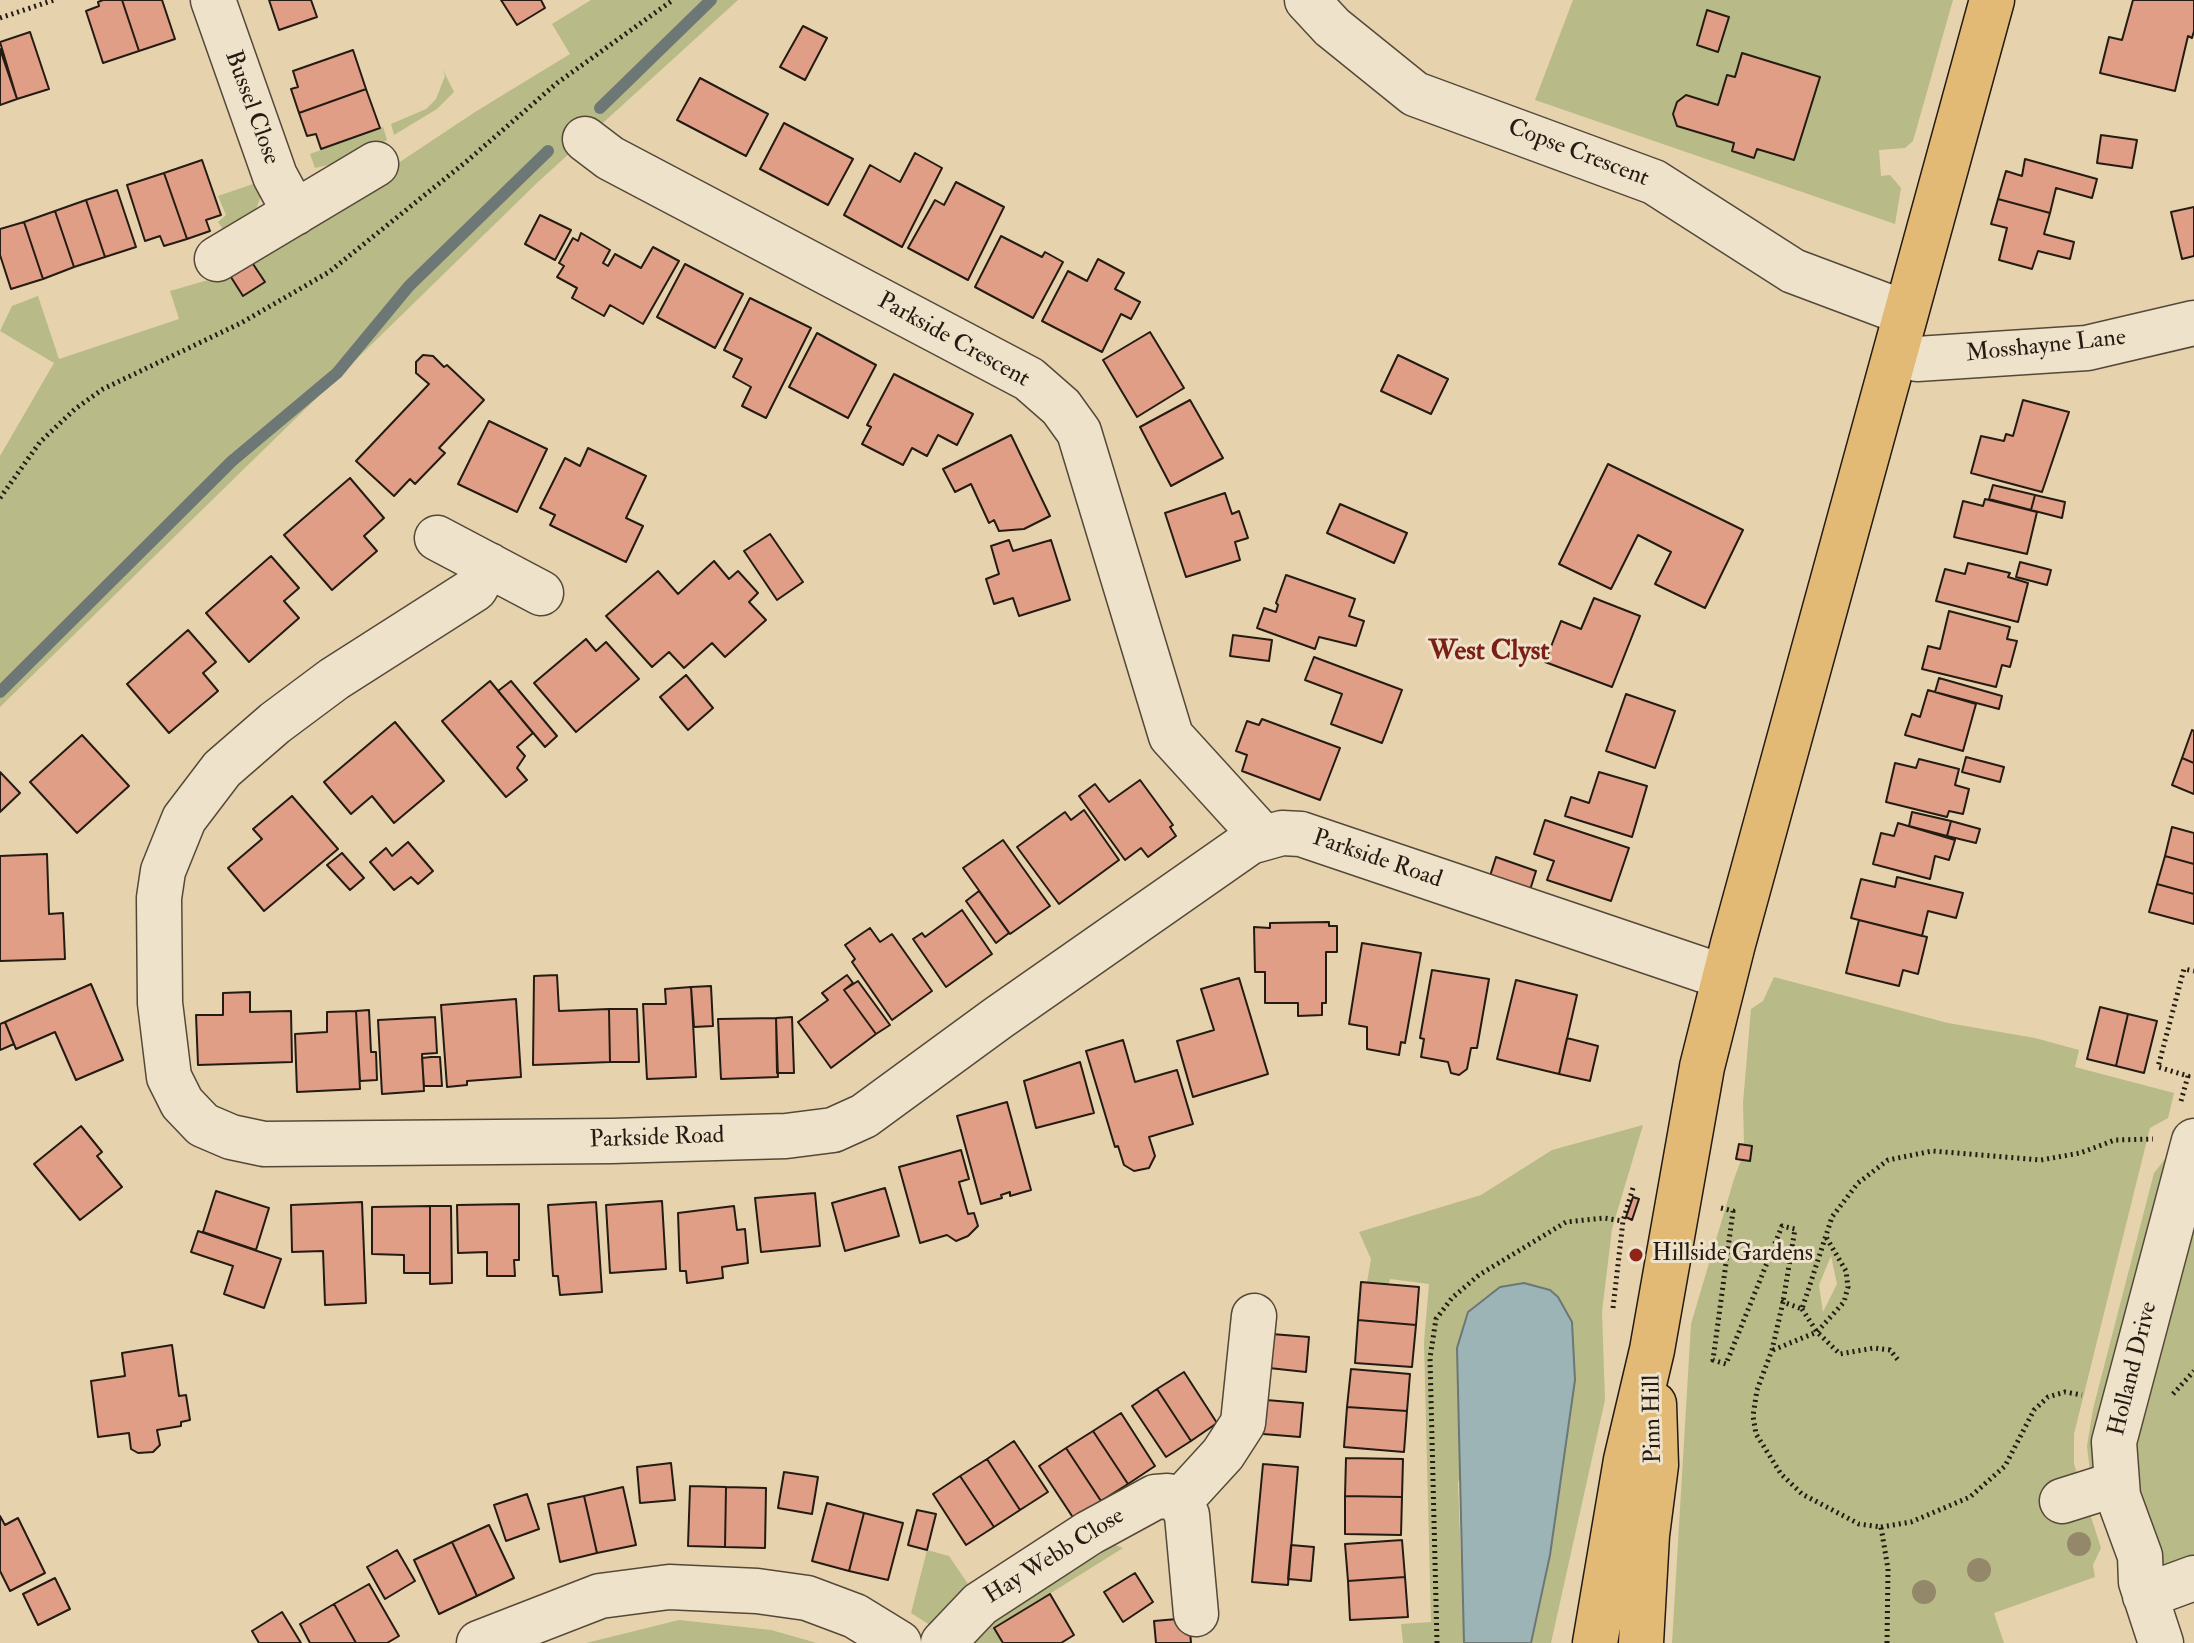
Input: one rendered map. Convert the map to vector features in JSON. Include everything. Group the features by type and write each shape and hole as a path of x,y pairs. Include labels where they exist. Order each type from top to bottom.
{"main road":[{"path":"1652,1350 1690,1121 1724,977 1992,0"},
{"name":"Pinn Hill","path":"1595,1643 1626,1460 1652,1350"},
{"name":"Pinn Hill","path":"1641,1643 1647,1535 1656,1465 1652,1350"}],"street":[{"name":"Bussel Close","path":"213,0 275,176 295,213"},
{"name":"Copse Crescent","path":"1307,0 1332,27 1415,94 1654,182 1793,271 1901,331"},
{"name":"Parkside Crescent","path":"585,139 610,158 1029,379 1061,407 1079,432 1171,736 1263,837"},
{"path":"217,259 376,164"},
{"name":"Mosshayne Lane","path":"1901,331 1917,359 2087,348 2194,323"},
{"path":"437,538 541,593"},
{"name":"Parkside Road","path":"489,565 475,589 334,679 266,730 222,769 184,819 163,871 159,898 160,1003 169,1077 182,1103 203,1125 231,1137 264,1144 596,1141 786,1136 833,1130 864,1116 998,1018 1263,837 1301,834 1724,977"},
{"name":"Holland Drive","path":"2161,1643 2145,1596 2140,1556 2116,1484 2114,1442 2175,1140"},
{"path":"1196,1614 1187,1515 1180,1501 1223,1454 1243,1423 1254,1316"},
{"path":"2062,1501 2116,1484"},
{"name":"Hay Webb Close","path":"943,1643 980,1604 1089,1533 1155,1497 1168,1496 1180,1501"},
{"path":"2145,1596 2194,1578"},
{"path":"479,1643 600,1596 658,1587 696,1587 807,1598 855,1616 899,1643"}],"path":[{"path":"0,18 54,0"},
{"path":"0,498 40,442 75,409 103,389 241,323 329,272 467,161 557,83 673,0"},
{"path":"1802,1309 1832,1217 1858,1183 1888,1160 1932,1151 2041,1160 2080,1153 2115,1140 2175,1140"},
{"path":"1721,1208 1733,1211 1713,1360 1726,1364 1782,1226 1795,1229 1783,1302 1772,1350 1757,1390 1753,1416 1764,1449 1781,1474 1802,1494 1859,1524 1881,1527 1940,1512 1989,1483 2010,1457 2034,1410 2048,1397 2065,1392 2091,1397"},
{"path":"1437,1643 1430,1358 1436,1319 1452,1298 1479,1275 1566,1222 1604,1218 1623,1221"},
{"path":"1772,1350 1817,1332 1832,1319 1844,1302 1848,1287 1846,1271 1826,1237"},
{"path":"1783,1302 1802,1309 1817,1332 1840,1354 1874,1348 1890,1350 1898,1360"},
{"path":"1881,1527 1888,1569 1887,1643"}],"green space":[{"path":"591,0 738,0 538,182 0,707 0,456 54,363 0,331 12,306 38,296 59,359 179,319 170,291 229,274 244,295 264,282 251,261 475,112 570,54 552,24"},
{"path":"1573,0 1953,0 1913,141 1905,148 1879,150 1881,176 1890,175 1901,188 1895,224 1535,100"},
{"path":"442,68 454,92 437,109 394,135 391,124 426,109 436,99 445,76"},
{"path":"383,127 387,140 367,152 363,147 333,164 315,168 310,154"},
{"path":"259,182 262,193 255,212 226,234 218,222 226,215 218,196"},
{"path":"1774,977 1948,1023 2035,1038 2079,1050 2075,1067 2174,1093 2168,1118 2150,1128 2074,1434 2074,1464 2101,1548 2093,1565 2095,1577 1994,1613 2004,1643 1672,1643 1691,1324 1734,1179 1741,1160 1750,1161 1752,1147 1744,1145 1743,1103 1751,1009 1763,1001","holes":["1831,1256 1837,1284 1823,1312 1819,1285"]},
{"path":"1643,1125 1612,1229 1602,1312 1605,1400 1551,1643 1531,1643 1550,1555 1575,1380 1572,1322 1558,1297 1550,1290 1458,1482 1464,1643 1403,1643 1401,1624 1431,1622 1424,1342 1429,1284 1390,1279 1389,1284 1367,1282 1371,1259 1359,1232 1481,1195 1552,1150"},
{"path":"2175,1146 2091,1481 2087,1446 2093,1409 2154,1173"},
{"path":"2194,1228 2194,1562 2165,1565 2154,1557 2147,1545 2132,1441 2190,1230"},
{"path":"1115,1545 1123,1548 995,1628 1003,1643 967,1643 977,1631"},
{"path":"927,1550 949,1556 970,1587 933,1627 911,1613"},
{"path":"679,1620 771,1630 817,1643 586,1643"}],"water":[{"path":"1524,1283 1550,1290 1558,1297 1572,1322 1575,1380 1550,1555 1531,1643 1464,1643 1457,1348 1468,1312 1500,1287"}],"building":[{"path":"122,0 139,51 103,63 86,11 99,6 98,2"},
{"path":"122,0 162,0 175,39 139,51"},
{"path":"269,0 311,0 317,17 279,30"},
{"path":"501,0 541,0 545,8 517,25"},
{"path":"2133,0 2194,0 2194,31 2192,38 2188,36 2175,91 2100,73 2109,37 2122,40"},
{"path":"1707,10 1729,17 1718,52 1697,45"},
{"path":"803,26 827,38 805,80 780,67"},
{"path":"30,32 49,89 17,99 0,42"},
{"path":"0,49 17,99 0,105"},
{"path":"353,50 366,89 299,113 291,89 298,87 293,71"},
{"path":"1742,53 1820,77 1794,160 1757,149 1754,158 1732,151 1734,143 1677,126 1673,114 1677,102 1686,95 1718,105 1727,75 1735,77"},
{"path":"700,78 768,114 746,156 677,120"},
{"path":"366,89 380,128 321,149 316,134 307,136 299,113"},
{"path":"784,123 853,159 828,205 760,169"},
{"path":"2101,135 2137,140 2132,168 2097,163"},
{"path":"915,153 942,168 902,247 844,215 870,165 900,182"},
{"path":"2025,159 2097,179 2092,198 2056,188 2050,213 1998,199 2006,171 2022,176"},
{"path":"202,160 221,215 206,220 210,231 187,239 164,173"},
{"path":"164,173 187,239 164,246 160,236 145,241 127,185"},
{"path":"956,182 1004,207 968,280 908,248 935,200 944,205"},
{"path":"117,190 136,247 105,257 86,200"},
{"path":"1998,199 2050,213 2044,234 2074,242 2070,259 2038,251 2032,269 1999,260 2007,228 1991,224"},
{"path":"86,200 105,257 74,267 55,211"},
{"path":"2194,207 2194,256 2182,259 2171,212"},
{"path":"55,211 74,267 43,279 24,222"},
{"path":"540,215 571,230 555,260 525,244"},
{"path":"24,222 43,279 11,289 0,255 0,229"},
{"path":"581,233 610,250 603,263 608,266 615,254 641,268 653,247 679,261 643,324 610,305 604,316 572,298 577,288 557,277 564,266 559,263 573,238 578,241"},
{"path":"1001,236 1042,257 1045,252 1063,262 1033,318 975,287"},
{"path":"1098,259 1124,273 1115,289 1140,302 1131,319 1121,314 1102,352 1042,321 1068,271 1087,281"},
{"path":"251,261 265,282 243,296 229,274"},
{"path":"685,264 743,294 715,348 657,317"},
{"path":"750,298 811,328 766,418 742,406 751,387 733,377 742,359 724,350"},
{"path":"1150,332 1184,388 1137,417 1103,360"},
{"path":"817,333 876,365 848,418 789,387"},
{"path":"423,355 433,356 444,367 447,365 484,400 439,448 445,453 415,484 410,479 394,496 356,461 429,384 416,373 416,362"},
{"path":"1398,355 1448,379 1431,414 1381,391"},
{"path":"894,374 973,414 957,445 938,435 927,456 912,448 903,465 862,444 871,427 867,425"},
{"path":"1190,400 1223,458 1171,486 1140,427"},
{"path":"2023,400 2069,412 2042,492 1971,473 1981,436 2004,441 2006,434 2013,436"},
{"path":"489,421 547,449 517,512 458,484"},
{"path":"1011,435 1050,516 1024,529 999,531 994,520 989,523 971,484 955,492 943,469"},
{"path":"588,448 646,476 626,518 643,526 626,562 550,525 555,515 540,508 565,458 580,466"},
{"path":"1608,464 1743,530 1705,608 1655,584 1671,552 1638,535 1611,589 1559,564"},
{"path":"350,478 384,518 364,536 377,551 332,590 284,535"},
{"path":"1993,485 2035,495 2031,510 1989,499"},
{"path":"1225,493 1232,514 1239,511 1248,538 1235,542 1240,560 1186,577 1165,513"},
{"path":"2035,495 2065,502 2062,518 2031,510"},
{"path":"1985,499 2037,512 2027,554 1954,537 1963,501 1983,506"},
{"path":"1340,504 1407,533 1394,563 1327,533"},
{"path":"770,534 803,582 777,600 744,551"},
{"path":"1009,540 1013,551 1051,540 1070,600 1019,616 1013,598 994,604 986,579 999,574 991,546"},
{"path":"271,556 299,588 284,601 299,618 249,662 206,613"},
{"path":"714,561 729,579 738,571 758,593 749,602 766,620 725,657 712,643 684,668 669,652 652,667 606,616 658,571 678,594"},
{"path":"2020,562 2051,570 2047,585 2016,577"},
{"path":"1968,563 2010,573 2008,577 2028,583 2018,622 1936,601 1945,569 1965,574"},
{"path":"1286,575 1355,599 1349,616 1364,621 1356,646 1319,637 1315,649 1257,628 1264,608 1276,612"},
{"path":"1594,598 1640,616 1612,687 1545,662 1561,621 1581,629"},
{"path":"1949,611 2010,627 2007,639 2017,641 2010,667 2002,665 1996,687 1922,669 1928,646 1940,649"},
{"path":"188,630 216,662 203,673 218,691 169,733 127,684"},
{"path":"1233,635 1272,640 1269,661 1230,656"},
{"path":"586,639 596,651 606,642 639,679 576,732 534,683"},
{"path":"1314,657 1402,690 1382,743 1331,724 1342,694 1305,680"},
{"path":"686,675 713,708 688,730 660,697"},
{"path":"1939,678 2002,696 1999,709 1935,692"},
{"path":"490,681 533,733 517,747 525,756 517,768 527,780 506,797 442,721"},
{"path":"511,681 557,736 545,747 498,691"},
{"path":"1928,690 1976,704 1963,751 1905,735 1912,714 1920,717"},
{"path":"1626,694 1675,711 1655,768 1606,751"},
{"path":"1262,719 1340,748 1320,800 1242,771 1247,755 1236,751 1247,721 1259,725"},
{"path":"395,722 444,781 394,823 372,796 351,814 324,782"},
{"path":"2194,731 2194,763 2182,758"},
{"path":"82,735 129,786 77,833 30,782"},
{"path":"1966,757 2004,767 2000,782 1962,772"},
{"path":"2182,758 2194,763 2194,794 2172,785"},
{"path":"1919,759 1959,769 1955,785 1969,789 1963,814 1949,811 1947,817 1886,802 1895,763 1916,768"},
{"path":"0,772 20,793 0,812"},
{"path":"1599,772 1647,786 1632,837 1565,816 1571,797 1589,803"},
{"path":"1140,780 1173,825 1170,827 1176,836 1148,857 1141,848 1125,860 1079,796 1095,784 1109,802"},
{"path":"292,796 338,849 264,911 228,868 262,839 253,829"},
{"path":"1084,810 1119,860 1059,904 1017,847 1065,812 1071,820"},
{"path":"1912,812 1951,821 1947,836 1909,826"},
{"path":"1545,820 1629,848 1611,901 1547,880 1554,861 1534,854"},
{"path":"1951,821 1980,829 1976,843 1947,836"},
{"path":"1898,823 1955,840 1949,860 1935,856 1930,879 1873,864 1881,833 1894,836"},
{"path":"2172,827 2194,833 2194,864 2165,856"},
{"path":"1003,840 1050,906 1010,934 963,868"},
{"path":"408,842 433,871 418,884 411,877 394,890 370,862 386,848 392,856"},
{"path":"342,853 364,878 350,890 327,865"},
{"path":"47,854 49,914 63,913 65,959 0,961 0,856"},
{"path":"2165,856 2194,864 2194,894 2157,884"},
{"path":"1496,857 1536,871 1530,890 1490,876"},
{"path":"1897,877 1963,893 1956,918 1928,911 1922,936 1851,918 1861,879 1895,887"},
{"path":"2157,884 2194,894 2194,924 2149,912"},
{"path":"979,891 1009,933 996,943 966,901"},
{"path":"962,910 992,954 946,987 913,939 922,933 925,937"},
{"path":"1859,920 1927,937 1918,974 1903,970 1899,986 1846,973"},
{"path":"1329,922 1329,926 1337,926 1337,952 1326,952 1326,1003 1322,1003 1322,1015 1298,1016 1298,1003 1265,1003 1265,972 1255,972 1254,927 1270,928 1270,923"},
{"path":"870,928 880,942 892,934 932,991 892,1020 852,962 855,959 845,945"},
{"path":"1362,943 1421,953 1405,1043 1401,1042 1399,1055 1367,1049 1367,1027 1349,1024"},
{"path":"1432,970 1489,979 1477,1048 1471,1048 1467,1069 1459,1075 1451,1073 1448,1062 1421,1057 1424,1039 1420,1038"},
{"path":"557,975 559,1011 609,1009 610,1062 533,1065 534,976"},
{"path":"847,975 853,983 844,990 876,1034 831,1068 798,1022 828,1000 822,993"},
{"path":"1239,978 1268,1074 1193,1097 1177,1041 1214,1030 1201,989"},
{"path":"1516,980 1577,995 1559,1074 1497,1059"},
{"path":"858,981 890,1025 876,1034 844,990"},
{"path":"91,984 123,1060 76,1080 55,1032 16,1049 5,1022"},
{"path":"711,986 713,1026 694,1027 691,987"},
{"path":"691,987 696,1077 647,1079 643,1004 666,1004 665,989"},
{"path":"250,992 250,1012 291,1011 292,1062 198,1065 196,1015 223,1015 223,993"},
{"path":"516,999 521,1077 467,1081 467,1085 447,1087 441,1005"},
{"path":"2100,1007 2128,1014 2116,1066 2087,1059"},
{"path":"609,1009 637,1009 639,1062 610,1062"},
{"path":"369,1010 371,1052 376,1052 377,1080 360,1081 356,1011"},
{"path":"356,1011 360,1089 297,1092 295,1034 327,1032 327,1012"},
{"path":"2128,1014 2157,1021 2144,1073 2116,1066"},
{"path":"435,1017 437,1053 422,1054 424,1091 382,1094 378,1020"},
{"path":"792,1017 794,1073 777,1073 776,1018"},
{"path":"776,1018 778,1077 721,1079 718,1019"},
{"path":"5,1022 14,1044 0,1050 0,1024"},
{"path":"1567,1038 1598,1046 1590,1081 1559,1074"},
{"path":"1123,1040 1135,1082 1177,1070 1193,1124 1149,1137 1155,1156 1149,1168 1134,1171 1124,1165 1118,1146 1115,1147 1086,1051"},
{"path":"440,1057 442,1086 424,1086 422,1058"},
{"path":"1080,1062 1094,1113 1036,1128 1024,1081"},
{"path":"1007,1102 1031,1190 1010,1196 1010,1192 1001,1195 1002,1198 981,1204 957,1116"},
{"path":"81,1126 102,1152 97,1156 122,1187 80,1220 34,1164"},
{"path":"1739,1144 1752,1146 1750,1161 1736,1159"},
{"path":"961,1150 969,1179 959,1182 968,1214 974,1213 978,1226 968,1236 956,1241 947,1235 920,1243 899,1167"},
{"path":"885,1188 899,1236 845,1251 832,1203"},
{"path":"216,1191 269,1208 256,1250 203,1232"},
{"path":"815,1193 820,1246 761,1252 755,1198"},
{"path":"1633,1197 1639,1199 1632,1220 1626,1217"},
{"path":"662,1201 666,1269 610,1273 606,1205"},
{"path":"362,1202 366,1303 325,1305 323,1251 292,1252 291,1205"},
{"path":"596,1202 602,1292 560,1295 558,1276 553,1276 548,1205"},
{"path":"519,1204 519,1260 514,1260 515,1276 487,1276 487,1252 458,1253 457,1205"},
{"path":"430,1206 430,1273 404,1273 404,1255 372,1254 372,1207"},
{"path":"430,1206 451,1206 452,1283 430,1284"},
{"path":"734,1206 737,1230 745,1229 748,1263 722,1267 723,1278 687,1283 686,1271 680,1271 678,1213"},
{"path":"198,1231 281,1259 264,1308 224,1294 233,1266 191,1252"},
{"path":"1361,1282 1419,1287 1416,1325 1358,1320"},
{"path":"1358,1320 1416,1325 1412,1367 1355,1363"},
{"path":"1272,1334 1309,1337 1306,1372 1269,1368"},
{"path":"172,1345 179,1396 186,1395 190,1420 181,1422 181,1426 157,1430 160,1445 153,1452 138,1453 131,1449 129,1433 98,1437 91,1381 125,1376 122,1353"},
{"path":"1351,1369 1410,1374 1407,1411 1347,1407"},
{"path":"1184,1372 1217,1423 1191,1441 1157,1389"},
{"path":"1157,1389 1191,1441 1166,1457 1132,1406"},
{"path":"1266,1400 1303,1403 1300,1437 1263,1434"},
{"path":"1347,1407 1407,1411 1404,1452 1344,1447"},
{"path":"1121,1413 1155,1466 1128,1484 1093,1431"},
{"path":"1093,1431 1128,1484 1101,1501 1066,1448"},
{"path":"1014,1441 1048,1492 1020,1510 987,1459"},
{"path":"1066,1448 1101,1501 1074,1519 1039,1466"},
{"path":"1346,1458 1403,1459 1402,1497 1345,1496"},
{"path":"987,1459 1020,1510 994,1527 960,1476"},
{"path":"671,1463 675,1500 640,1503 637,1467"},
{"path":"1263,1464 1298,1467 1288,1585 1252,1582"},
{"path":"784,1472 818,1477 812,1514 778,1508"},
{"path":"960,1476 994,1527 966,1545 933,1494"},
{"path":"690,1486 726,1487 725,1547 688,1546"},
{"path":"623,1487 636,1545 597,1553 584,1496"},
{"path":"726,1487 766,1488 765,1548 725,1547"},
{"path":"527,1494 539,1529 506,1541 494,1505"},
{"path":"584,1496 597,1553 560,1562 548,1504"},
{"path":"1345,1496 1402,1497 1401,1535 1345,1534"},
{"path":"827,1503 864,1513 849,1571 812,1561"},
{"path":"917,1510 936,1514 927,1550 908,1545"},
{"path":"864,1513 903,1523 888,1580 849,1571"},
{"path":"0,1516 5,1525 18,1518 45,1573 10,1591 0,1571"},
{"path":"489,1525 514,1578 477,1596 452,1542"},
{"path":"1402,1540 1405,1577 1348,1581 1345,1544"},
{"path":"452,1542 477,1596 439,1614 414,1560"},
{"path":"1291,1545 1314,1547 1311,1581 1288,1579"},
{"path":"397,1550 415,1581 385,1599 367,1567"},
{"path":"1135,1573 1153,1602 1123,1622 1104,1592"},
{"path":"1405,1577 1408,1617 1350,1620 1348,1581"},
{"path":"55,1578 70,1609 38,1625 23,1594"},
{"path":"369,1584 399,1636 387,1643 356,1643 334,1604"},
{"path":"1050,1594 1074,1635 1061,1643 1003,1643 994,1628"},
{"path":"334,1604 356,1643 310,1643 300,1624"},
{"path":"282,1612 301,1643 259,1643 252,1631"},
{"path":"1189,1618 1191,1643 1156,1643 1154,1621"}],"waterway":[{"path":"600,108 711,0"},
{"path":"0,692 232,461 337,373 409,286 548,151"}],"place":[{"name":"Hillside Gardens","path":"1636,1255"}],"district":[{"name":"West Clyst","path":"1489,653"}]}
